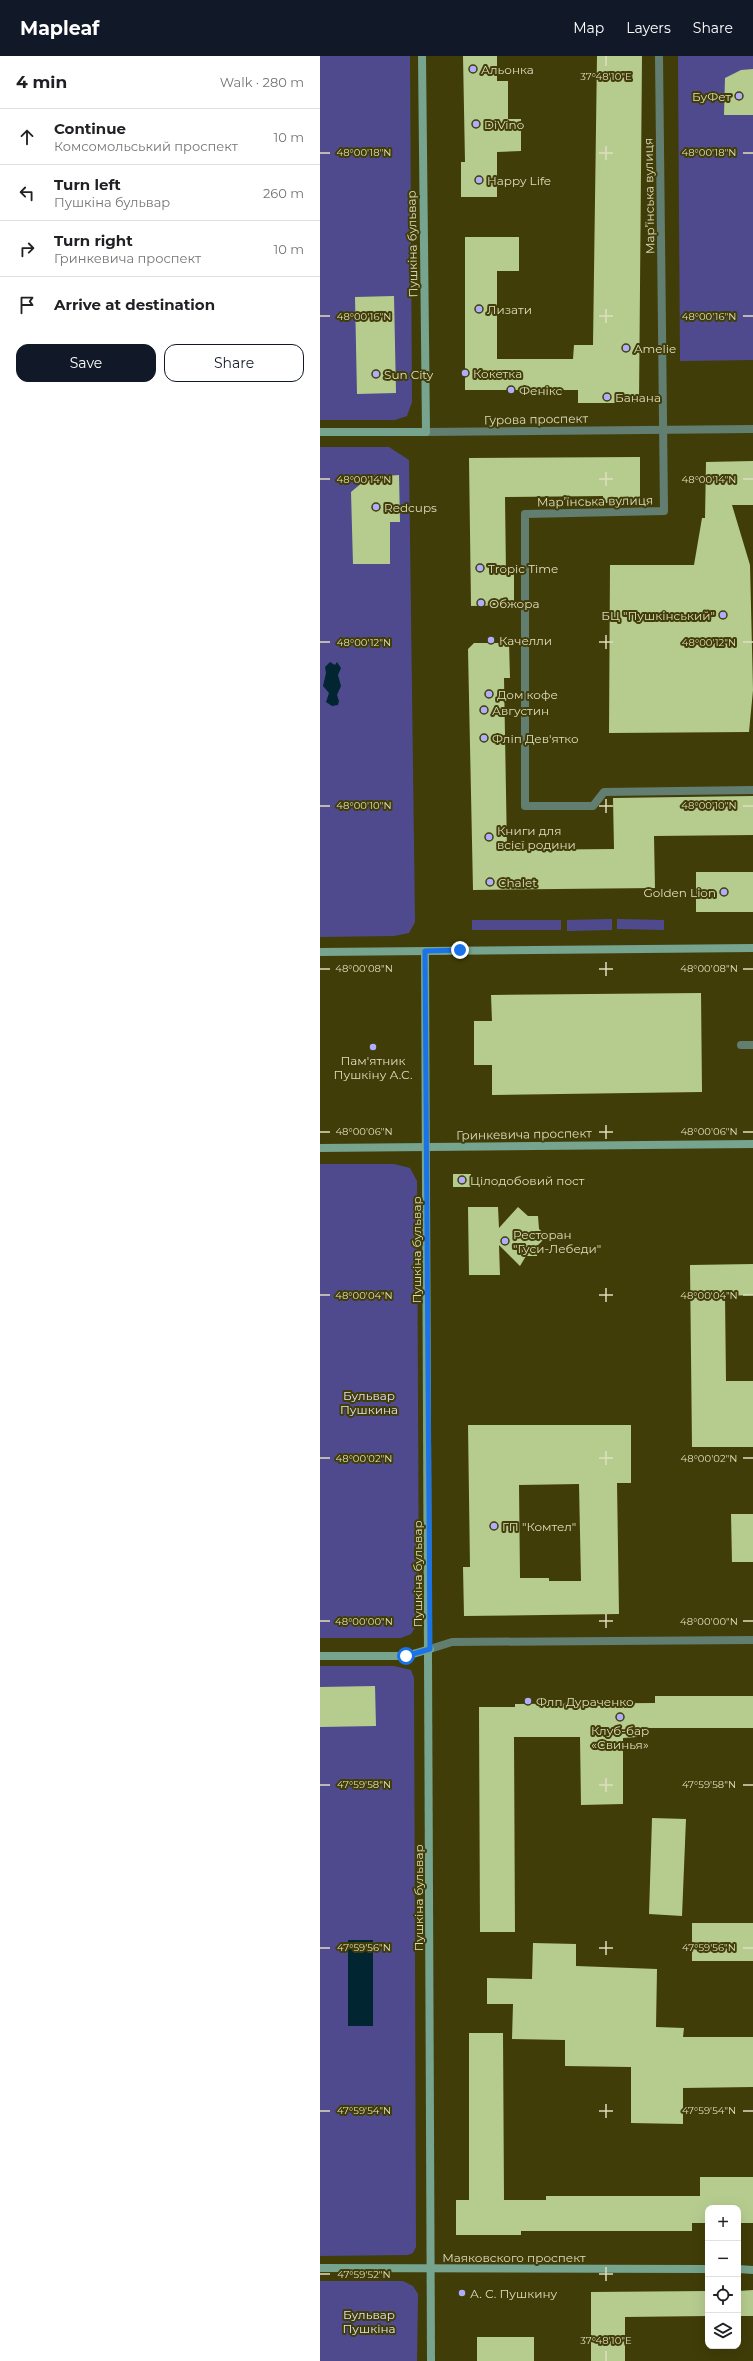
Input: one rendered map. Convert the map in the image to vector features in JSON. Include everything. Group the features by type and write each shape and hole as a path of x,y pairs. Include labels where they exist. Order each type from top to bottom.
{"street":[{"name":"Пушкіна бульвар","path":"422,56 426,432"},
{"name":"Мар’їнська вулиця","path":"659,56 664,511 525,514 525,806 593,806 604,792 753,790"},
{"name":"Гурова проспект","path":"320,432 753,429"},
{"path":"320,952 753,948"},
{"name":"Пушкіна бульвар","path":"425,951 428,1147 432,2361"},
{"path":"741,1045 753,1045"},
{"name":"Гринкевича проспект","path":"320,1148 753,1144"},
{"path":"320,1656 406,1656 452,1642 753,1640"},
{"name":"Маяковского проспект","path":"320,2268 705,2269"},
{"path":"741,2270 753,2270"}],"green space":[{"path":"320,56 410,56 412,402 407,416 395,420 320,420"},
{"path":"678,56 753,56 753,360 680,361"},
{"path":"320,447 389,447 409,460 415,922 409,933 394,936 320,937"},
{"path":"612,919 612,930 567,931 567,920"},
{"path":"617,919 664,920 664,930 617,929"},
{"path":"472,920 561,920 561,930 472,930"},
{"name":"Бульвар Пушкина","path":"320,1164 394,1164 410,1168 417,1181 419,1621 411,1634 401,1638 320,1638"},
{"path":"320,1666 394,1666 411,1670 414,1678 416,2247 413,2253 408,2255 320,2256"},
{"name":"Бульвар Пушкіна","path":"320,2281 403,2281 413,2286 418,2294 417,2361 320,2361"}],"water":[{"path":"330,662 335,665 337,662 341,668 338,675 341,686 337,695 339,701 338,705 332,706 326,702 329,693 323,686 326,673 325,667"},
{"path":"348,1940 373,1940 373,2026 348,2026"}],"building":[{"path":"463,56 497,56 497,81 508,81 508,119 521,119 521,151 497,152 497,197 461,197 461,162 465,162"},
{"path":"597,56 642,56 639,403 578,403 578,390 465,390 465,237 519,237 519,271 497,271 497,359 573,359 574,345 593,345"},
{"name":"БуФет","path":"753,69 753,115 724,115 725,78 741,70"},
{"path":"394,296 396,393 357,394 355,297"},
{"path":"640,457 640,503 603,503 603,496 505,497 506,573 514,573 514,605 471,606 469,458"},
{"path":"753,461 753,505 732,505 750,565 753,690 749,732 609,733 610,565 694,565 702,518 705,518 706,462"},
{"path":"399,475 400,522 390,522 390,564 353,564 351,492 369,477"},
{"path":"474,643 509,643 510,678 504,678 507,850 614,849 613,798 753,796 753,835 654,836 655,888 473,890 468,649"},
{"name":"Golden Lion","path":"696,872 753,872 753,912 696,912"},
{"path":"701,993 702,1092 492,1095 492,1065 474,1065 474,1021 492,1021 491,995"},
{"name":"Цілодобовий пост","path":"453,1174 471,1174 471,1187 453,1187"},
{"name":"Ресторан \"Гуси-Лебеди\"","path":"468,1207 498,1207 499,1228 518,1207 528,1216 538,1216 539,1229 547,1236 538,1245 537,1256 526,1256 520,1266 499,1245 500,1275 469,1275"},
{"path":"753,1264 753,1295 725,1296 726,1381 753,1381 753,1447 692,1447 690,1265"},
{"name":"ГП \"Комтел\"","path":"468,1425 631,1425 631,1483 617,1483 619,1614 464,1616 463,1567 470,1567","holes":["579,1484 581,1581 549,1581 549,1578 520,1578 519,1485"]},
{"path":"731,1514 753,1514 753,1562 732,1562"},
{"path":"375,1686 376,1726 320,1727 320,1687"},
{"path":"655,1696 753,1696 753,1728 637,1728 637,1737 623,1738 623,1804 581,1805 580,1737 514,1737 515,1932 480,1932 479,1707 515,1707 515,1704 655,1703"},
{"path":"652,1818 686,1819 682,1916 649,1914"},
{"path":"692,1923 753,1923 753,1961 692,1961"},
{"path":"533,1943 576,1944 576,1966 657,1969 656,2027 684,2028 683,2037 753,2037 753,2087 683,2088 683,2124 631,2123 631,2067 565,2066 565,2040 512,2039 513,2004 487,2004 487,1978 532,1979"},
{"path":"469,2033 503,2033 504,2200 546,2200 546,2196 700,2196 700,2177 753,2177 753,2223 741,2223 741,2205 705,2205 705,2223 692,2223 692,2231 521,2231 521,2235 456,2235 456,2200 469,2200"},
{"path":"753,2290 753,2316 741,2316 741,2291"},
{"path":"705,2291 705,2316 625,2317 625,2361 591,2361 591,2292"},
{"path":"477,2337 534,2337 534,2361 477,2361"}],"place":[{"name":"Альонка","path":"473,69"},
{"name":"БуФет","path":"739,96"},
{"name":"DiVino","path":"476,124"},
{"name":"Happy Life","path":"479,180"},
{"name":"Лизати","path":"479,309"},
{"name":"Amelie","path":"626,348"},
{"name":"Кокетка","path":"465,373"},
{"name":"Sun City","path":"376,374"},
{"name":"Фенiкс","path":"511,390"},
{"name":"Банана","path":"607,397"},
{"name":"Redcups","path":"376,507"},
{"name":"Tropic Time","path":"480,568"},
{"name":"Обжора","path":"481,603"},
{"name":"БЦ \"Пушкінський\"","path":"723,615"},
{"name":"Качелли","path":"491,640"},
{"name":"Дом кофе","path":"489,694"},
{"name":"Августин","path":"484,710"},
{"name":"Фліп Дев'ятко","path":"484,738"},
{"name":"Книги для всієї родини","path":"489,837"},
{"name":"Chalet","path":"490,882"},
{"name":"Golden Lion","path":"724,892"},
{"name":"Пам'ятник Пушкіну А.С.","path":"373,1047"},
{"name":"Цілодобовий пост","path":"462,1180"},
{"name":"Ресторан \"Гуси-Лебеди\"","path":"505,1241"},
{"name":"ГП \"Комтел\"","path":"494,1526"},
{"name":"Флп Дураченко","path":"528,1701"},
{"name":"Клуб-бар «Свинья»","path":"620,1717"},
{"name":"А. С. Пушкину","path":"462,2293"}],"route":[{"path":"406,1656 430,1649 428,1147 425,951 460,950"}]}
